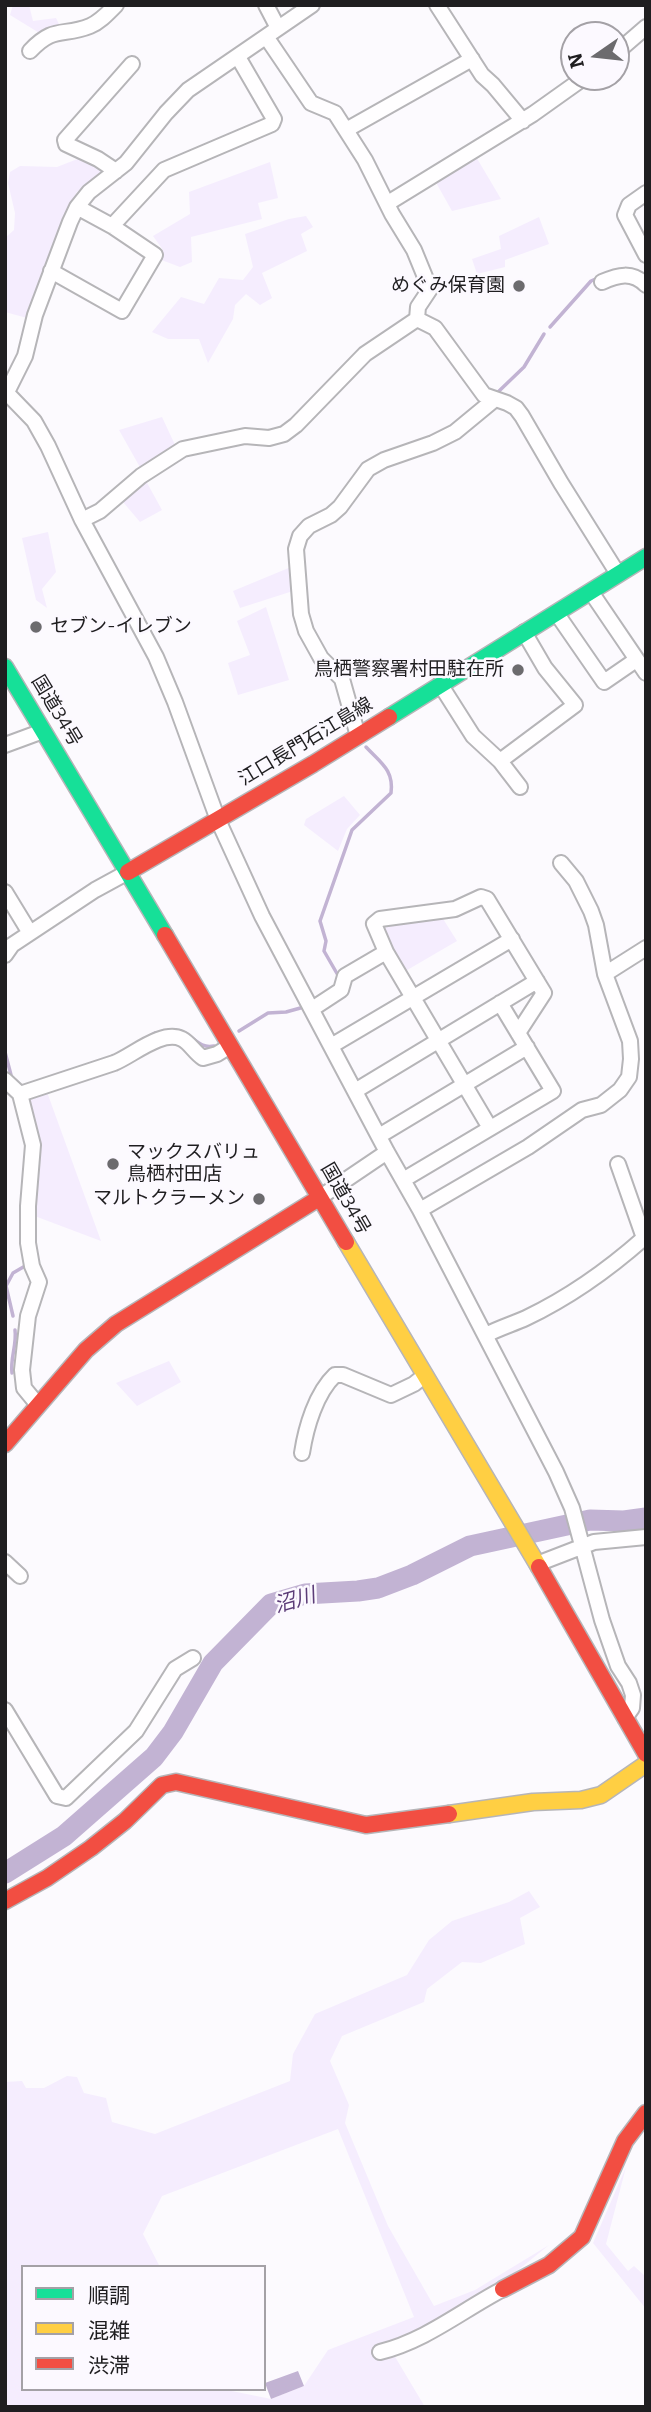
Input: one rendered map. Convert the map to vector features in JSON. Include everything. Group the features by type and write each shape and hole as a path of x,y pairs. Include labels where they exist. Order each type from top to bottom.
{"main road":[{"name":"江口長門石江島線","path":"128,872 358,736 646,556"},
{"name":"国道34号","path":"5,667 537,1564 646,1754"},
{"path":"5,1444 86,1350 116,1324 320,1198"},
{"path":"5,1901 47,1878 91,1848 125,1821 162,1785 169,1783 200,1787 366,1825 533,1802 581,1800 601,1795 646,1763"},
{"path":"503,2289 549,2265 582,2237 625,2141 646,2113"}],"street":[{"path":"30,51 43,37 89,26 102,19 116,5"},
{"path":"265,5 272,33 311,103 335,113 365,160 392,214 414,250 430,289 418,307 417,319"},
{"path":"312,5 188,90 126,163 89,192 76,207 34,315 25,356 6,392 34,421 82,520 156,657 218,820 262,915 486,1335 572,1508 581,1547 618,1666 633,1695 632,1708 625,1718"},
{"path":"437,5 482,75 494,85 523,121"},
{"path":"630,41 646,27"},
{"path":"112,226 164,170 272,124 274,119 238,57"},
{"path":"346,130 472,59"},
{"path":"116,171 98,159 79,152 65,141 132,64"},
{"path":"388,203 523,121 565,91"},
{"path":"646,193 628,205 625,215 646,255"},
{"path":"51,271 122,311 155,255 112,226 76,207"},
{"path":"602,282 622,275 644,277"},
{"path":"417,319 435,328 484,395 516,408 618,574"},
{"path":"82,520 100,511 141,476 183,449 245,436 269,438 284,434 365,354 417,319"},
{"path":"358,736 342,679 321,658 303,622 298,594 296,549 300,536 309,526 340,507 368,469 455,432 495,399"},
{"path":"591,592 646,673"},
{"path":"557,614 604,682 636,660"},
{"path":"500,761 575,705 545,668 524,632"},
{"path":"440,684 473,736 500,761 520,787"},
{"path":"5,745 43,731"},
{"path":"420,1210 528,1147 582,1110 601,1105 620,1090 629,1077 630,1041 605,974 591,911 570,871 561,863"},
{"path":"5,956 12,945 95,890 128,872"},
{"path":"5,891 30,933"},
{"path":"491,1128 386,952 374,924 380,919 455,909 481,897 487,899 544,993 518,1033"},
{"path":"331,1046 512,939"},
{"path":"605,974 646,947"},
{"path":"312,1009 341,990 345,976 386,952"},
{"path":"355,1091 537,981"},
{"path":"404,1180 553,1091 500,1003"},
{"path":"20,1094 128,1058 153,1042 174,1037 183,1039 203,1058 230,1046"},
{"path":"379,1136 527,1047"},
{"path":"5,1080 20,1094 33,1145 28,1243 38,1282 28,1316 22,1370 24,1388 38,1405"},
{"path":"320,1198 387,1152"},
{"path":"486,1335 527,1318 587,1282 644,1238 618,1164"},
{"path":"302,1454 305,1431 327,1382 335,1375 343,1375 391,1395 424,1376"},
{"path":"537,1564 594,1542 646,1537"},
{"path":"5,1562 19,1576"},
{"path":"5,1710 57,1796 66,1798 136,1731 175,1669 193,1658"},
{"path":"380,2352 401,2347 433,2332 503,2289"}],"shaded area":[{"path":"13,5 29,5 33,21 56,18 60,26 41,34 10,15"},
{"path":"475,155 501,199 452,211 434,179"},
{"path":"80,158 108,170 77,192 63,217 27,318 5,312 5,238 14,230 15,213 8,183 10,172 20,166 57,167"},
{"path":"270,162 278,198 258,203 262,219 191,237 192,262 180,267 159,259 163,250 153,236 190,214 189,192"},
{"path":"306,216 313,227 301,234 307,251 262,273 272,298 260,305 246,294 235,305 233,319 208,363 199,339 168,339 152,332 181,297 204,304 219,278 243,280 253,267 245,234"},
{"path":"539,217 549,244 505,260 505,267 477,274 472,259 501,249 499,236"},
{"path":"162,417 176,447 141,469 119,430"},
{"path":"146,481 162,510 140,522 123,502"},
{"path":"48,532 56,572 42,589 47,608 36,600 22,538"},
{"path":"291,567 293,591 240,608 233,591"},
{"path":"266,607 289,680 238,695 228,663 250,655 237,621"},
{"path":"344,796 360,815 347,829 338,851 304,825 306,819"},
{"path":"440,914 457,941 402,973 391,952 392,945 381,931 383,923"},
{"path":"47,1092 101,1241 32,1215 26,1100"},
{"path":"169,1361 181,1382 137,1406 116,1383"},
{"path":"529,1891 540,1907 520,1918 525,1944 481,1963 462,1962 427,1989 424,2002 342,2036 330,2061 349,2105 345,2123 388,2226 434,2306 475,2290 549,2245 507,2279 391,2350 425,2407 5,2407 5,2082 22,2081 26,2088 44,2088 67,2076 77,2077 84,2093 106,2098 112,2122 155,2134 290,2081 293,2054 315,2014 407,1975 429,1940 452,1921 509,1902","holes":["338,2129 414,2317 328,2350 304,2386 271,2399 232,2391 21,2391 21,2265 159,2265 143,2234 162,2196"]},
{"path":"626,2167 606,2244 628,2271 634,2266 646,2277 646,2309 593,2243"},
{"path":"298,2371 304,2386 271,2399 266,2383"}],"waterway":[{"path":"550,327 591,281 600,277"},
{"path":"498,392 524,367 544,334"},
{"path":"339,977 324,951 326,941 320,921 352,830 391,793 388,773 366,747"},
{"path":"239,1031 268,1013 304,1007"},
{"path":"174,1030 185,1033 198,1043 214,1046"},
{"path":"148,1037 163,1032"},
{"path":"5,1052 11,1075"},
{"path":"13,1316 6,1286 13,1273 25,1266"},
{"path":"12,1373 15,1330"},
{"name":"沼川","path":"5,1873 64,1836 154,1757 173,1732 213,1663 271,1604 305,1594 378,1588 412,1575 470,1546 590,1520 624,1521 646,1518"}],"traffic: fast":[{"path":"389,717 646,557"},
{"path":"5,667 165,935"}],"traffic: slow":[{"path":"346,1242 539,1567"},
{"path":"449,1814 533,1802 581,1800 601,1795 646,1764"}],"traffic: jam":[{"path":"128,872 389,717"},
{"path":"165,935 346,1242"},
{"path":"5,1444 86,1350 116,1324 319,1198"},
{"path":"539,1567 646,1754"},
{"path":"5,1901 47,1878 91,1848 125,1821 162,1785 176,1782 366,1825 449,1814"},
{"path":"503,2289 549,2265 582,2237 625,2141 646,2113"}],"place":[{"name":"めぐみ保育園","path":"519,286"},
{"name":"セブン-イレブン","path":"36,627"},
{"name":"鳥栖警察署村田駐在所","path":"518,670"},
{"name":"マックスバリュ 鳥栖村田店","path":"113,1164"},
{"name":"マルトクラーメン","path":"259,1199"}]}
